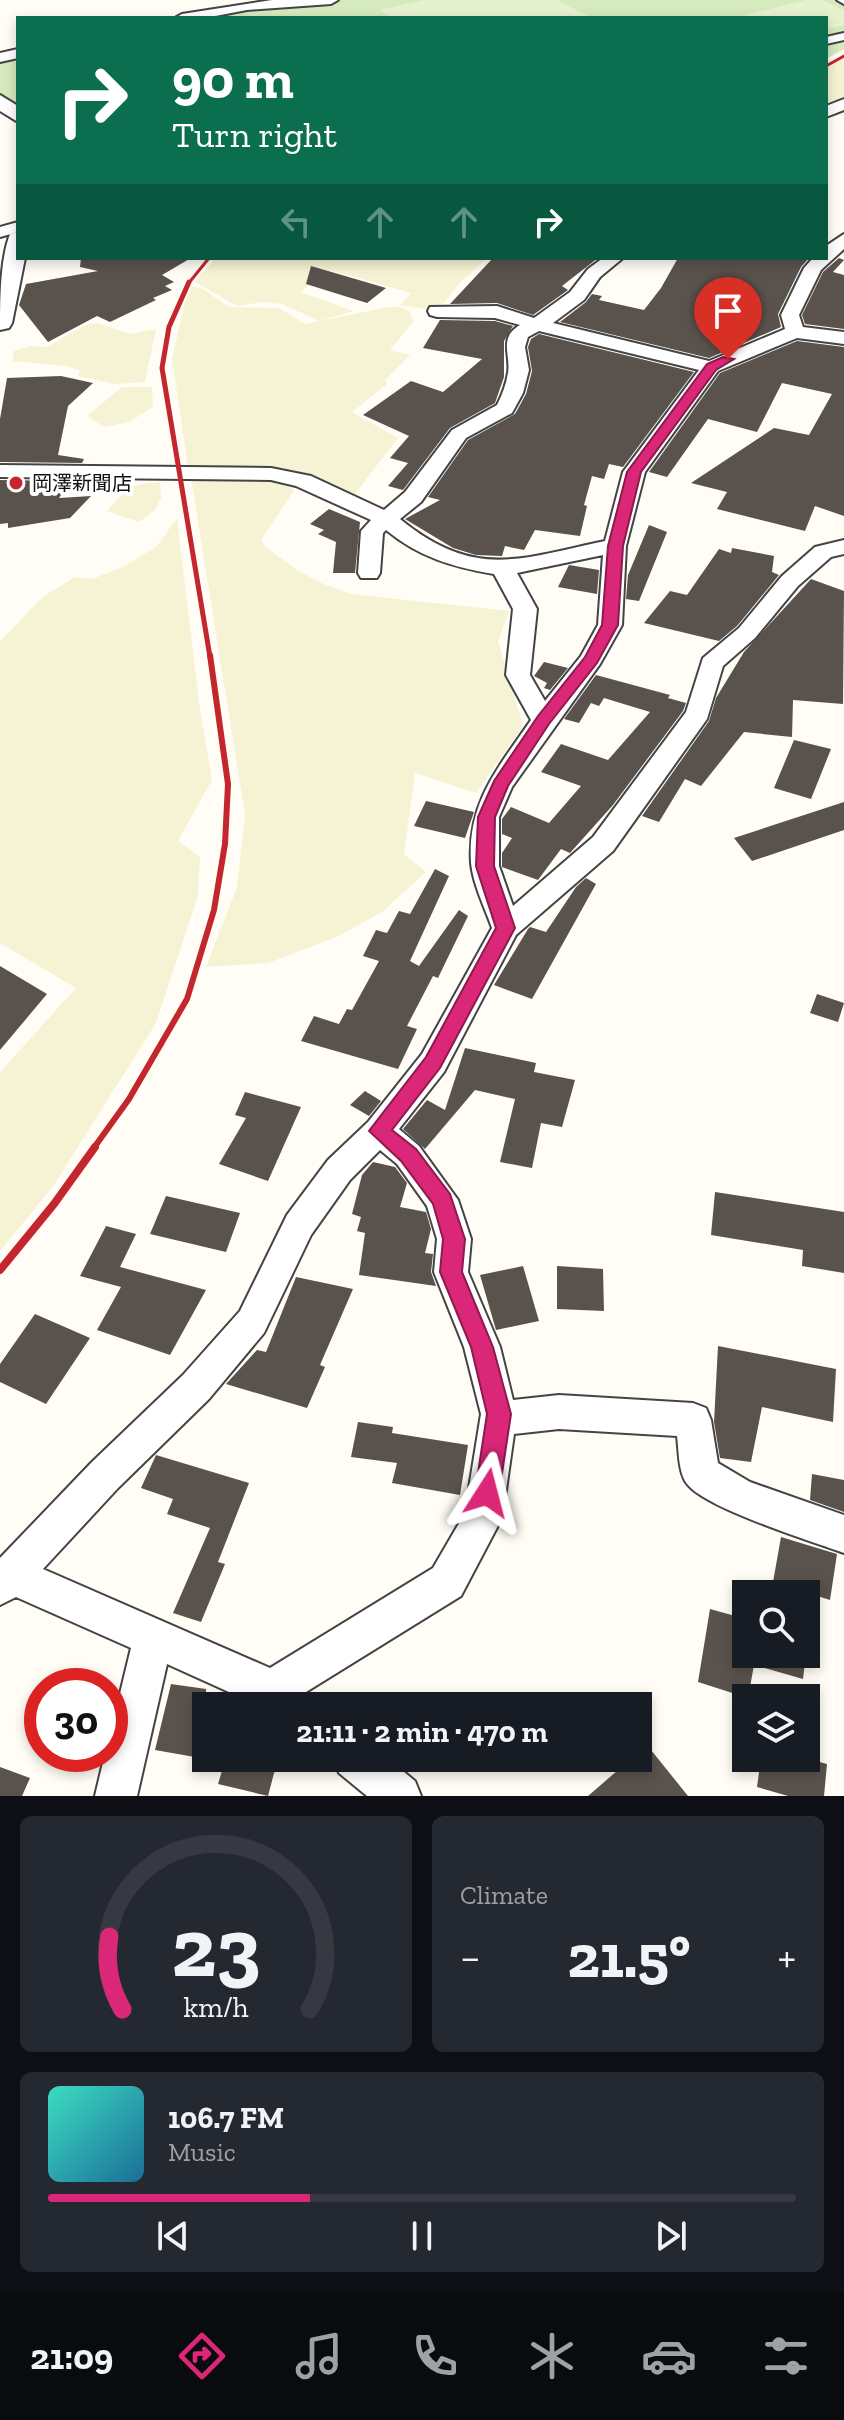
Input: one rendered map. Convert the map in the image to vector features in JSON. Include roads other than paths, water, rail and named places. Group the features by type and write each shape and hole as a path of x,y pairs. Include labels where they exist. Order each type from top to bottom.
{"street":[{"path":"193,16 247,6 331,0"},
{"path":"828,254 844,239"},
{"path":"0,323 16,248"},
{"path":"369,573 372,531 398,513 413,497 459,434 505,409 519,370 515,347 519,334 577,296 594,273 611,260"},
{"path":"795,332 790,315 813,268 822,260"},
{"path":"437,311 497,312 711,367"},
{"path":"506,928 485,866 486,817 500,785 591,659 610,625 615,546 634,472 711,367 795,332 844,338"},
{"path":"0,471 271,474 303,481 386,519 417,544 456,561 502,568 615,546"},
{"path":"270,1692 154,1636 6,1580 105,1475 196,1387 252,1322 299,1225 339,1170 379,1131 433,1063 506,928 603,844 637,793 698,713 712,663 747,633 790,581 823,552 844,547"},
{"path":"502,568 525,609 518,675 544,720"},
{"path":"291,1692 447,1582 483,1518 498,1419 482,1347 451,1272 454,1239 442,1200 408,1155 379,1131"},
{"path":"498,1419 559,1412 693,1420 701,1473 739,1496 844,1534"},
{"path":"116,1796 154,1636"},
{"path":"371,1772 400,1796"}],"railway":[{"path":"828,65 844,56"},
{"path":"188,284 207,260"},
{"path":"188,284 169,327 162,368 210,657"},
{"path":"93,1149 129,1099 187,999 214,910 225,844 228,784 210,655"},
{"path":"0,1270 95,1147"}],"place":[{"name":"岡澤新聞店","path":"16,483"}]}
